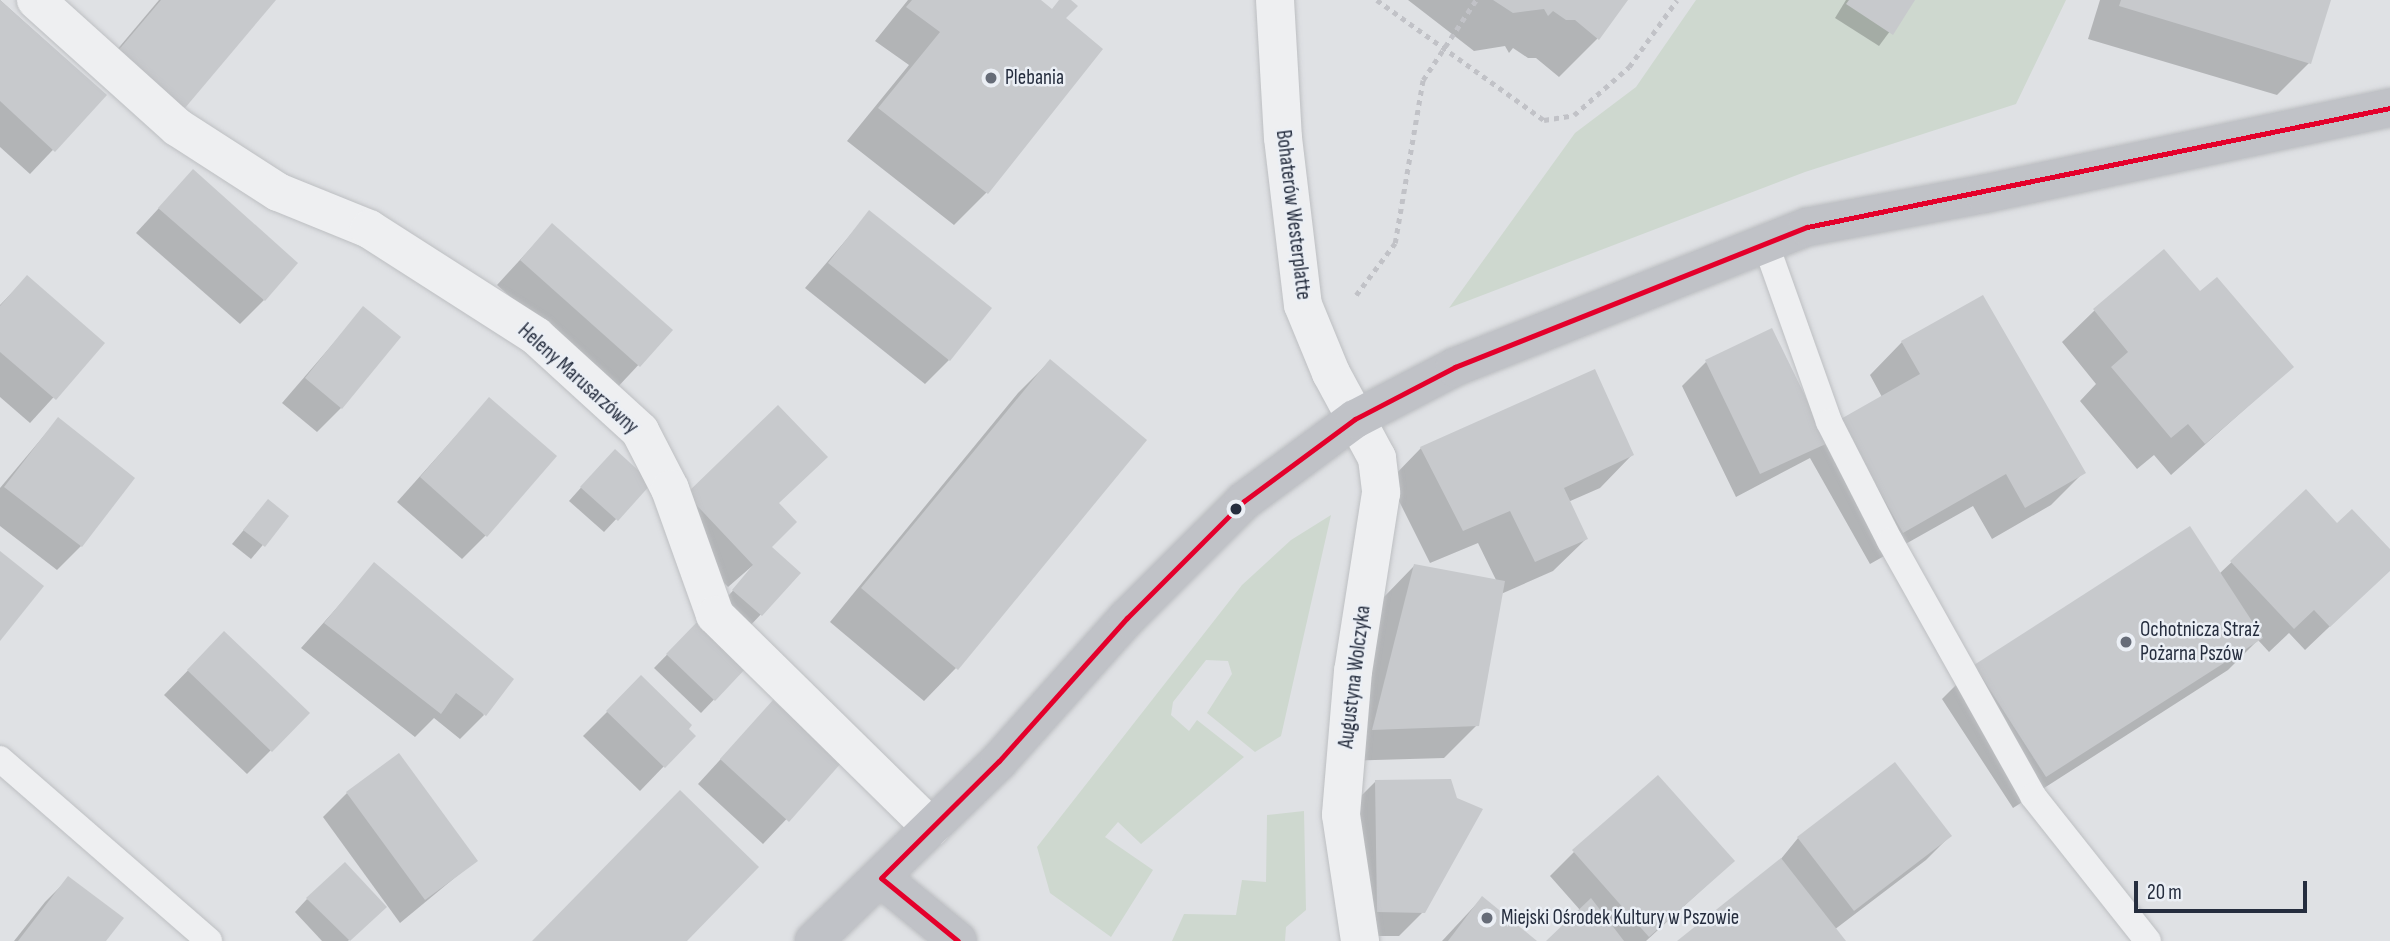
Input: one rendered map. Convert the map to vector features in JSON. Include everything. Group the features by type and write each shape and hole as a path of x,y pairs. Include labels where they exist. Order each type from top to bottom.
{"main road":[{"path":"814,941 999,761 1127,618 1244,500 1355,419 1455,367 1807,227 1984,194 2390,108"},
{"path":"881,878 958,941"}],"street":[{"name":"Heleny Marusarzówny","path":"36,0 177,127 278,192 369,229 536,336 640,431 670,489 715,615 931,827"},
{"name":"Bohaterów Westerplatte","path":"1275,0 1283,138 1303,304 1355,419"},
{"name":"Augustyna Wolczyka","path":"1355,419 1377,458 1381,493 1353,671 1341,815 1360,941"}],"lane":[{"path":"1765,242 1829,422 1890,541 2033,796 2148,941"},
{"path":"0,759 209,941"}],"path":[{"path":"1377,0 1544,120 1574,115 1629,67 1677,0"},
{"path":"1356,295 1395,243 1423,80 1476,0"}],"shaded area":[{"path":"1696,0 2066,0 2016,104 1805,172 1449,308 1575,133 1636,87"},
{"path":"1331,515 1281,736 1255,752 1207,713 1232,674 1228,661 1206,660 1173,702 1171,715 1189,731 1197,720 1244,757 1141,844 1118,822 1105,837 1153,870 1111,937 1050,893 1037,847 1242,585 1291,540"},
{"path":"1304,811 1306,910 1286,927 1285,941 1172,941 1184,914 1236,915 1242,880 1266,882 1267,815"}],"building":[{"path":"0,0 107,95 55,152 0,101"},
{"path":"161,0 276,0 185,108 117,52"},
{"name":"Plebania","path":"912,0 1041,0 1052,9 1059,0 1071,0 1078,6 1066,18 1103,49 988,194 878,108 940,32 906,7"},
{"path":"1493,0 1628,0 1599,40 1575,20 1566,20 1553,11 1548,16 1544,9 1513,13"},
{"path":"1849,0 1915,0 1893,35 1846,4"},
{"path":"2121,0 2331,0 2311,64 2119,6"},
{"path":"193,169 298,263 265,301 158,208"},
{"path":"869,210 992,308 950,361 828,263"},
{"path":"552,223 673,330 640,367 520,260"},
{"path":"2164,249 2200,291 2217,277 2294,367 2205,444 2188,424 2171,438 2111,367 2128,352 2093,309"},
{"path":"27,275 105,343 56,400 0,352 0,306"},
{"path":"1983,295 2086,473 2025,508 2006,474 1903,533 1839,420 1920,374 1901,341"},
{"path":"363,306 401,337 342,409 305,378"},
{"path":"1772,328 1828,443 1760,474 1705,360"},
{"path":"1050,359 1147,440 958,670 861,588"},
{"path":"1595,369 1634,455 1564,488 1588,539 1535,562 1510,511 1463,531 1420,447"},
{"path":"489,397 557,456 487,537 420,477"},
{"path":"778,405 828,457 779,503 797,522 772,547 801,573 762,616 732,590 753,565 686,494"},
{"path":"58,417 135,478 82,547 4,487"},
{"path":"615,449 652,483 618,521 580,487"},
{"path":"2306,489 2337,523 2352,509 2390,549 2390,571 2330,627 2314,610 2294,629 2230,561"},
{"path":"268,499 289,516 265,547 243,530"},
{"path":"2190,526 2263,638 2046,777 1974,665"},
{"path":"0,551 44,586 0,641"},
{"path":"374,562 514,679 486,716 456,693 441,714 324,623"},
{"path":"1414,564 1505,581 1479,726 1372,730"},
{"path":"698,621 747,667 715,701 666,654"},
{"path":"224,631 310,713 272,752 187,670"},
{"path":"641,675 692,725 689,729 696,736 665,768 606,711"},
{"path":"773,700 842,762 789,822 720,759"},
{"path":"399,753 478,861 425,900 346,792"},
{"path":"1895,762 1952,836 1854,911 1797,837"},
{"path":"1658,775 1735,861 1649,937 1572,850"},
{"path":"1451,779 1457,798 1483,809 1425,913 1377,912 1375,780"},
{"path":"680,790 759,867 687,941 532,941"},
{"path":"1781,858 1846,941 1677,941"},
{"path":"345,862 387,907 350,941 306,898"},
{"path":"68,876 124,918 106,941 18,941"},
{"name":"Miejski Ośrodek Kultury w Pszowie","path":"1482,896 1537,941 1448,941"},
{"path":"1591,898 1624,941 1546,941"}],"transit line":[{"path":"958,941 881,878 999,761 1127,618 1244,501 1355,419 1455,367 1807,227 2390,108"}],"place":[{"name":"Plebania","path":"991,78"},
{"name":"Ochotnicza Straż Pożarna Pszów","path":"2126,642"},
{"name":"Miejski Ośrodek Kultury w Pszowie","path":"1487,918"}]}
